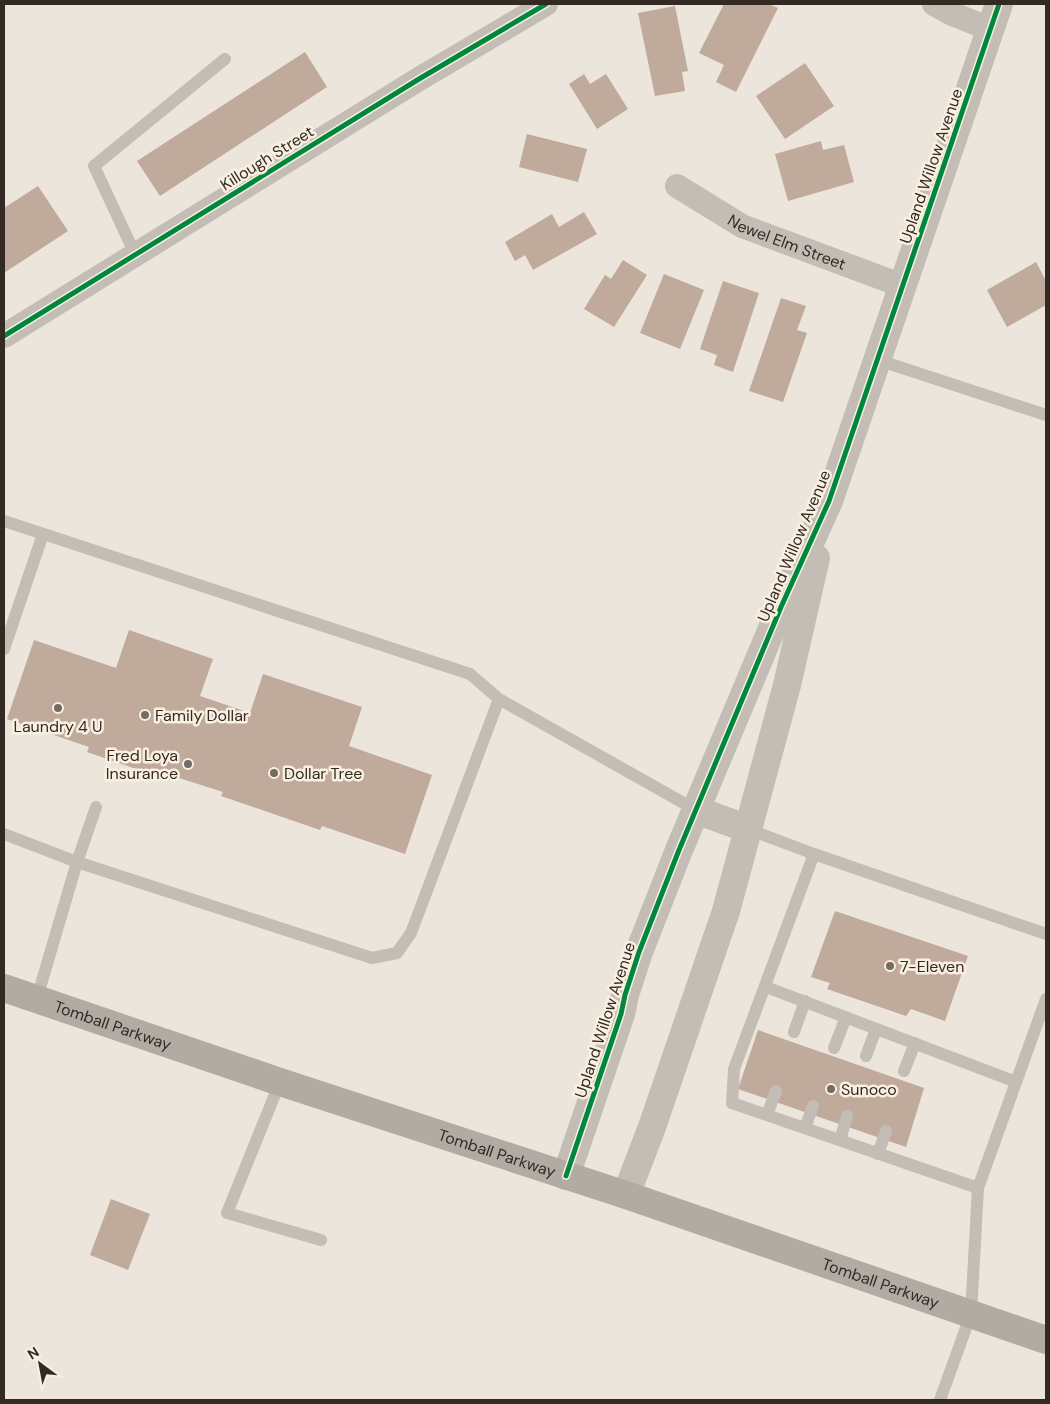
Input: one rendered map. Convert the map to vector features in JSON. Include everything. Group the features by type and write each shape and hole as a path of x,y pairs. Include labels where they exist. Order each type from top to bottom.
{"main road":[{"name":"Tomball Parkway","path":"4,988 280,1082 626,1195 1046,1340"}],"street":[{"name":"Killough Street","path":"4,336 419,79 546,4"},
{"path":"934,4 950,13 995,16"},
{"name":"Upland Willow Avenue","path":"566,1176 621,1014 639,952 781,607 829,501 995,16"},
{"name":"Newel Elm Street","path":"677,186 742,226 903,286"},
{"name":"Upland Willow Avenue","path":"626,1195 652,1128 726,911 787,685 829,501"},
{"path":"696,810 748,829"}],"lane":[{"path":"135,254 94,166 225,60"},
{"path":"878,360 1046,415"},
{"path":"4,521 470,674 499,699 696,810"},
{"path":"4,648 43,534"},
{"path":"4,834 77,862 372,958 397,953 411,933 499,699"},
{"path":"36,998 77,862 96,807"},
{"path":"748,829 814,854 1046,934"},
{"path":"814,854 734,1069 732,1103 978,1188"},
{"path":"766,987 1016,1082"},
{"path":"940,1400 971,1314 978,1188 1046,999"},
{"path":"794,1032 805,1001"},
{"path":"834,1048 846,1017"},
{"path":"866,1056 876,1028"},
{"path":"904,1071 915,1043"},
{"path":"280,1082 227,1213 321,1240"},
{"path":"767,1115 776,1091"},
{"path":"805,1128 813,1106"},
{"path":"840,1140 847,1116"},
{"path":"878,1154 886,1131"}],"building":[{"path":"724,4 769,4 778,8 736,92 716,82 724,65 699,53"},
{"path":"675,6 688,71 682,72 685,91 655,96 638,13"},
{"path":"305,52 327,87 160,196 137,161"},
{"path":"805,63 834,106 785,139 756,96"},
{"path":"584,74 590,84 606,74 628,109 597,129 569,84"},
{"path":"527,134 587,149 578,182 519,167"},
{"path":"821,141 823,150 844,145 854,182 788,201 775,154"},
{"path":"38,186 68,231 4,273 4,208"},
{"path":"584,212 597,234 533,270 525,255 515,261 505,242 552,214 559,227"},
{"path":"623,260 647,275 614,327 584,309 605,275 611,279"},
{"path":"1036,262 1046,281 1046,305 1007,327 987,290"},
{"path":"664,274 704,290 680,349 640,333"},
{"path":"723,281 759,293 733,372 714,365 717,355 700,349"},
{"path":"781,298 806,306 797,330 807,333 783,402 749,391"},
{"path":"129,630 213,659 200,696 250,713 263,674 362,707 349,746 432,775 405,854 322,826 320,830 221,796 223,792 173,776 171,781 87,752 89,747 7,719 34,640 116,668"},
{"name":"7-Eleven","path":"835,911 968,956 945,1021 911,1009 906,1016 827,989 830,983 811,977"},
{"name":"Sunoco","path":"758,1030 924,1088 906,1147 738,1089"},
{"path":"111,1199 150,1214 128,1270 90,1255"}],"cycle path":[{"path":"4,336 419,79 546,4"},
{"path":"566,1176 621,1014 639,952 679,850 781,607 829,501 999,4"}],"place":[{"name":"Laundry 4 U","path":"58,708"},
{"name":"Family Dollar","path":"145,715"},
{"name":"Fred Loya Insurance","path":"188,764"},
{"name":"Dollar Tree","path":"274,773"},
{"name":"7-Eleven","path":"890,966"},
{"name":"Sunoco","path":"831,1089"}]}
